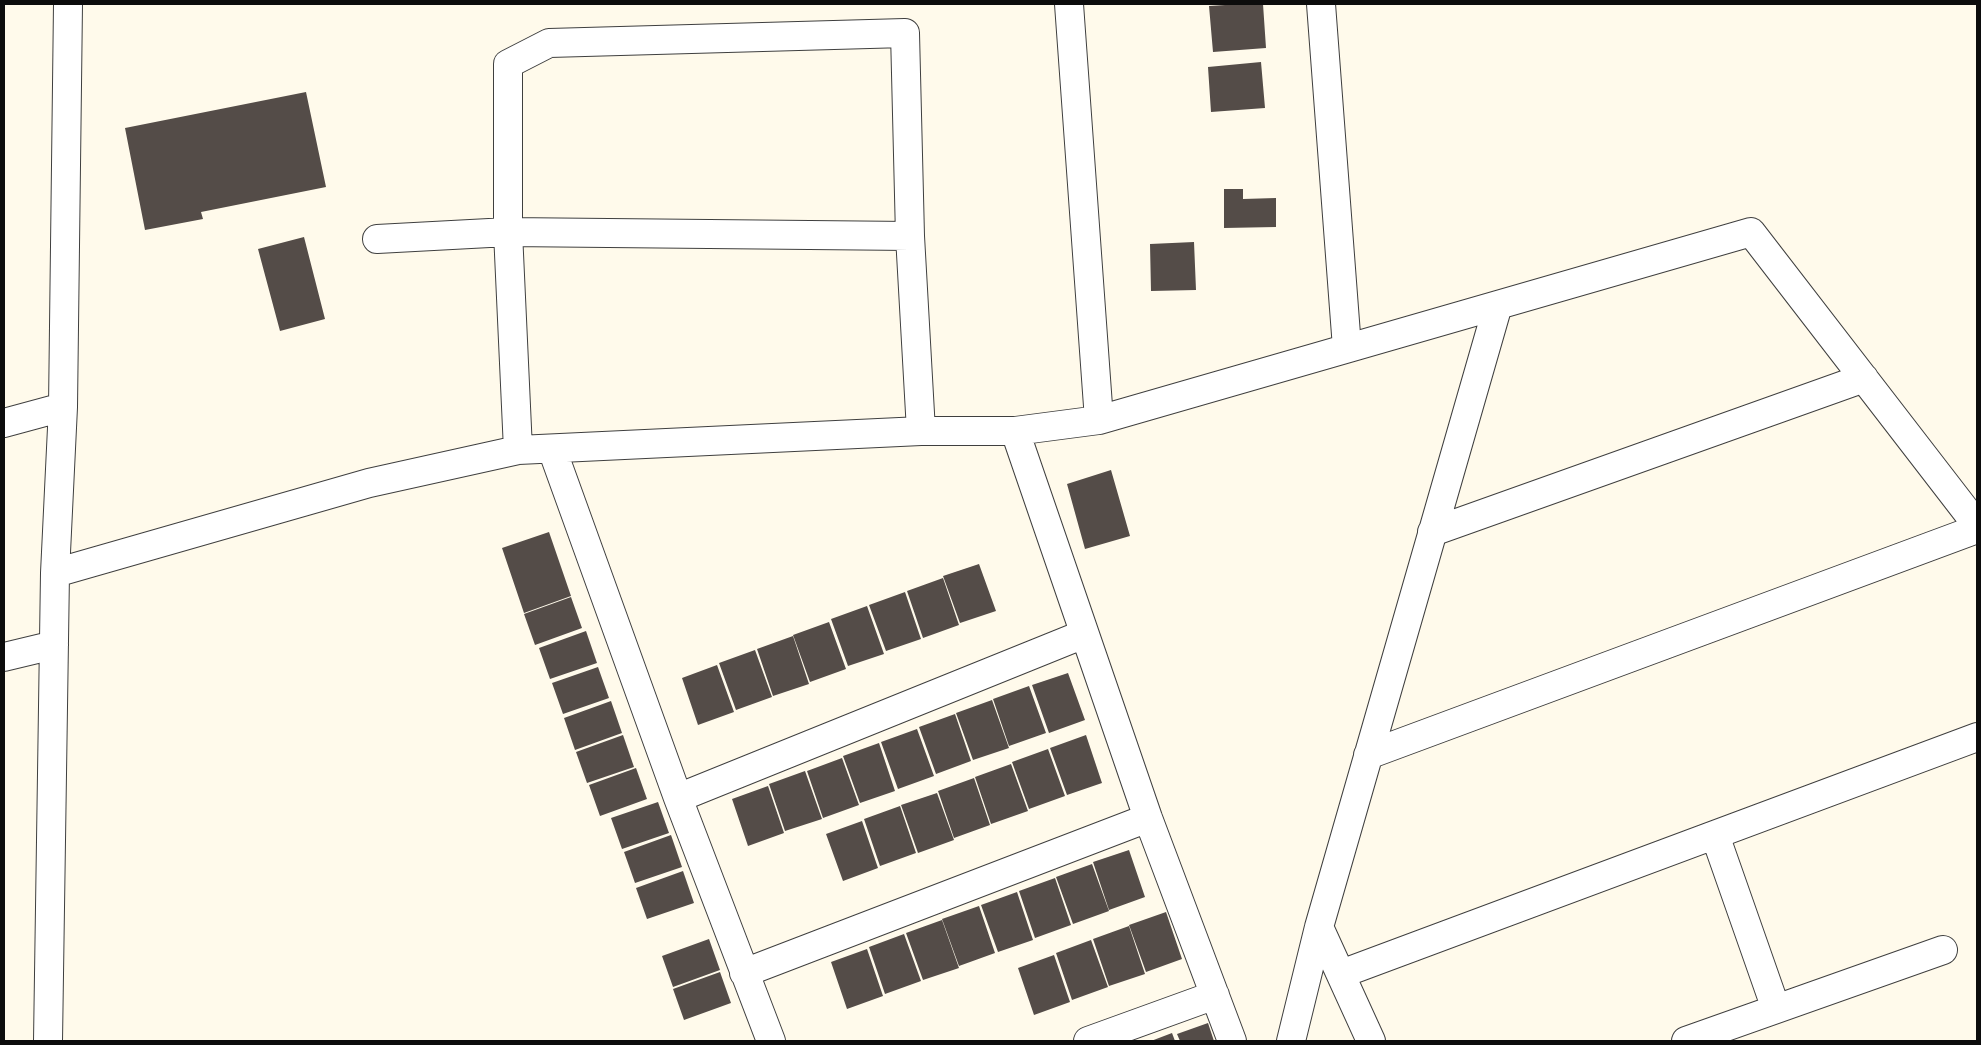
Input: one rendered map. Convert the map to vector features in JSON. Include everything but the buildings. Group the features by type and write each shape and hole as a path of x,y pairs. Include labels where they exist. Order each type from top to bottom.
{"street":[{"path":"48,1041 55,573 63,407 68,4"},
{"path":"1069,4 1099,420"},
{"path":"1321,4 1347,348"},
{"path":"518,450 508,232 508,64 549,43 905,33 910,236 921,431"},
{"path":"377,239 508,232 910,236"},
{"path":"55,573 369,482 518,450 921,431 1015,431 1099,420 1751,232 1977,525"},
{"path":"1291,1041 1319,927 1498,305"},
{"path":"1432,532 1864,378"},
{"path":"4,423 63,407"},
{"path":"1015,431 1148,818 1232,1041"},
{"path":"552,449 678,798 771,1041"},
{"path":"1368,755 1977,529"},
{"path":"678,798 1084,634"},
{"path":"4,657 54,645"},
{"path":"1341,974 1977,737"},
{"path":"744,973 1148,818"},
{"path":"1715,835 1776,1009"},
{"path":"1319,927 1372,1041"},
{"path":"1686,1041 1943,950"},
{"path":"1088,1041 1215,995"}]}
